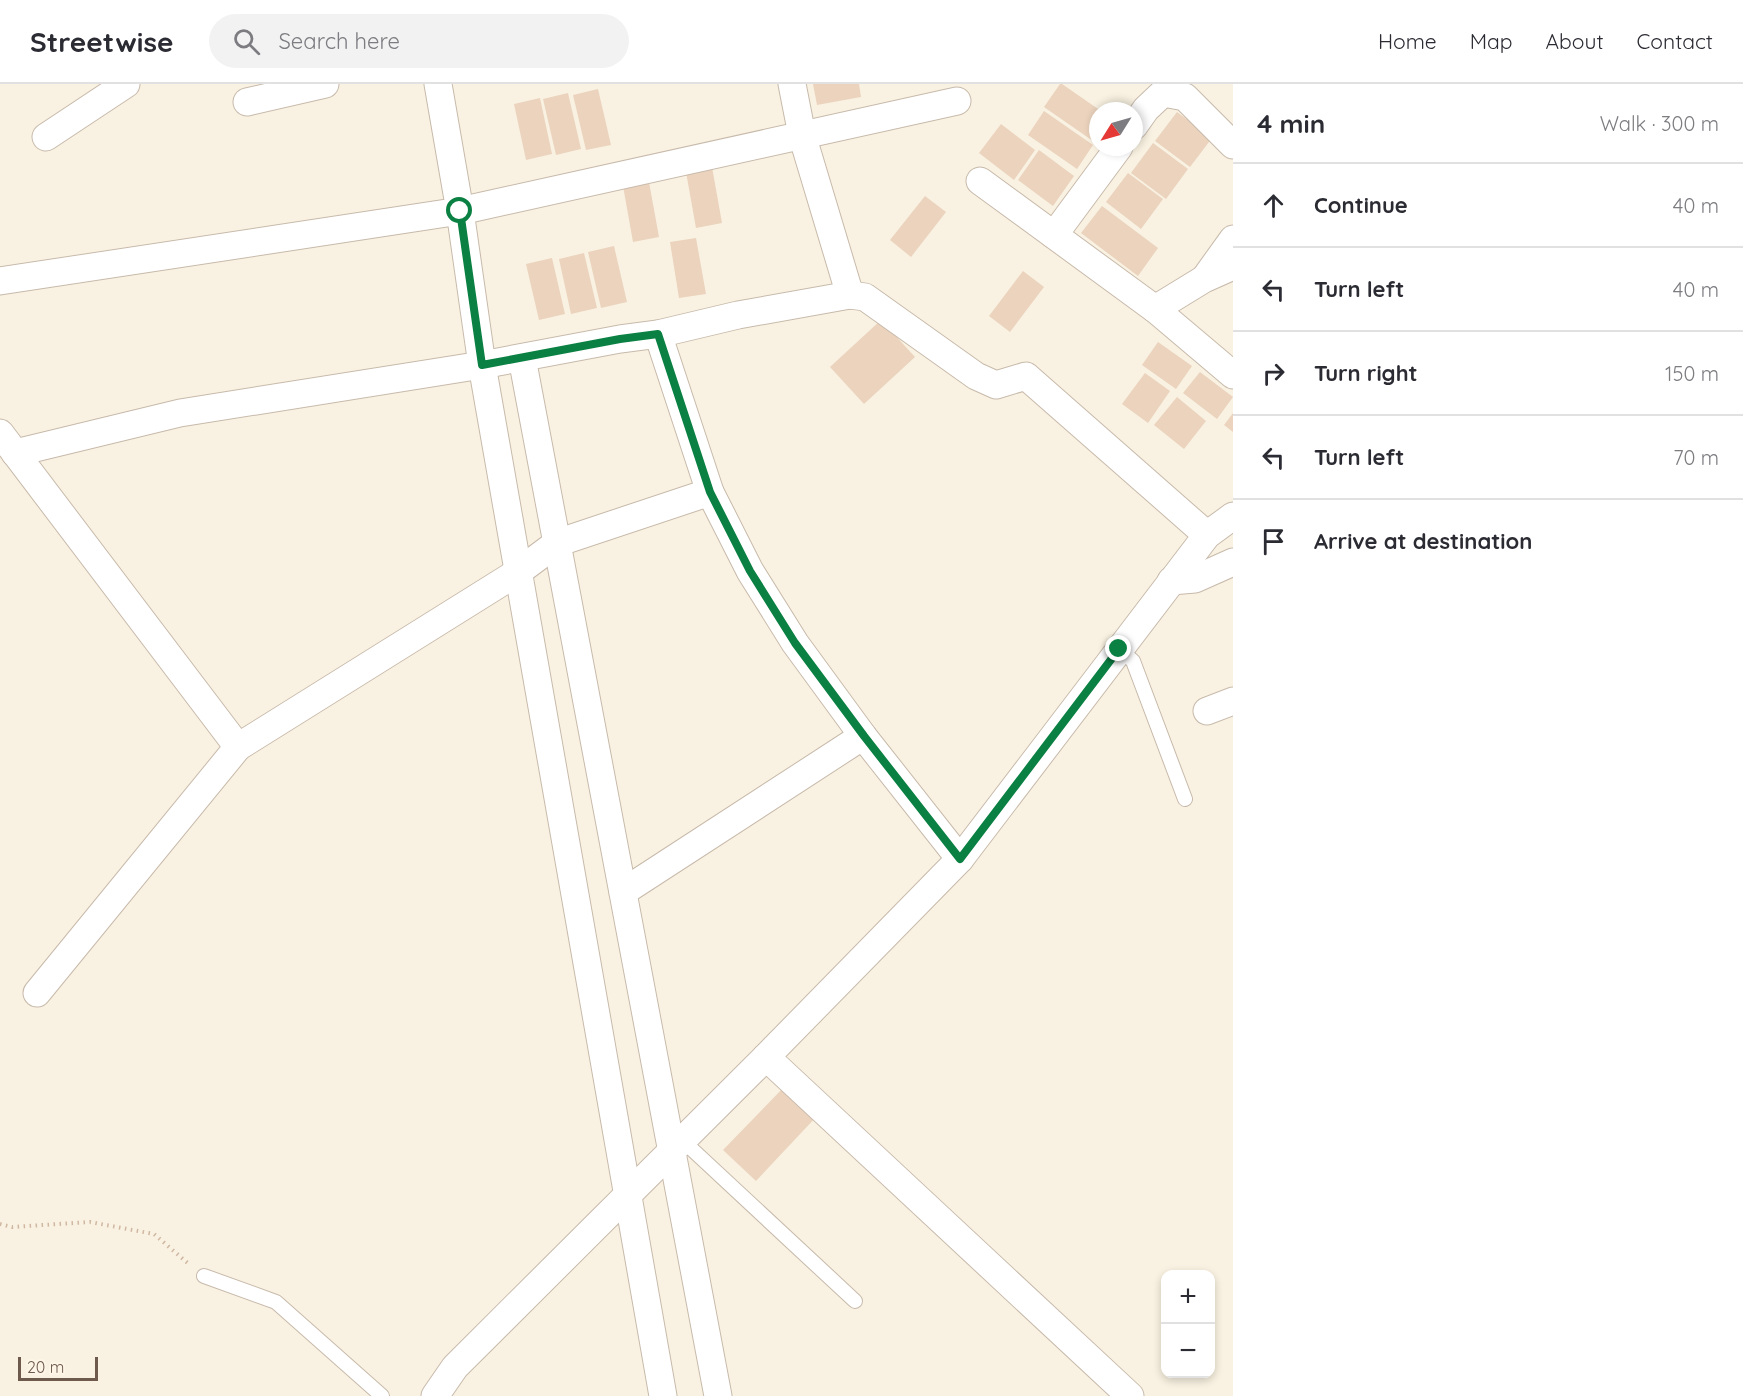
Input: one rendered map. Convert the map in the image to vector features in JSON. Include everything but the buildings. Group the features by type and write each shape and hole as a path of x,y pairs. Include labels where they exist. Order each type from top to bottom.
{"street":[{"path":"46,137 94,93 126,84"},
{"path":"247,102 325,84"},
{"path":"438,84 460,211 482,365 663,1396"},
{"path":"792,84 802,135 850,295"},
{"path":"1143,113 1163,93 1185,97 1233,146"},
{"path":"0,281 460,211 957,102"},
{"path":"1054,235 1112,156"},
{"path":"980,181 1155,309 1233,375"},
{"path":"1204,279 1233,239"},
{"path":"1155,309 1204,279 1233,266"},
{"path":"238,747 7,443 522,358 658,334 738,315 850,295 865,297 976,376 996,386 1026,376 1207,535"},
{"path":"658,334 710,492 750,571 795,643 960,859"},
{"path":"522,358 623,892 677,1146 718,1396"},
{"path":"37,993 238,747 518,572 557,543 710,492"},
{"path":"435,1396 455,1367 766,1057 960,859 1207,535 1233,516"},
{"path":"1172,581 1195,579 1233,562"},
{"path":"1207,711 1233,701"},
{"path":"623,892 864,736"},
{"path":"766,1057 1130,1396"}],"lane":[{"path":"1119,649 1134,661 1185,799"},
{"path":"677,1146 855,1301"},
{"path":"204,1276 276,1302 382,1396"}],"path":[{"path":"0,1224 12,1227 90,1222 154,1234 204,1276"}],"route":[{"path":"460,211 482,365 658,334 710,492 750,571 795,643 960,859 1119,649"}]}
